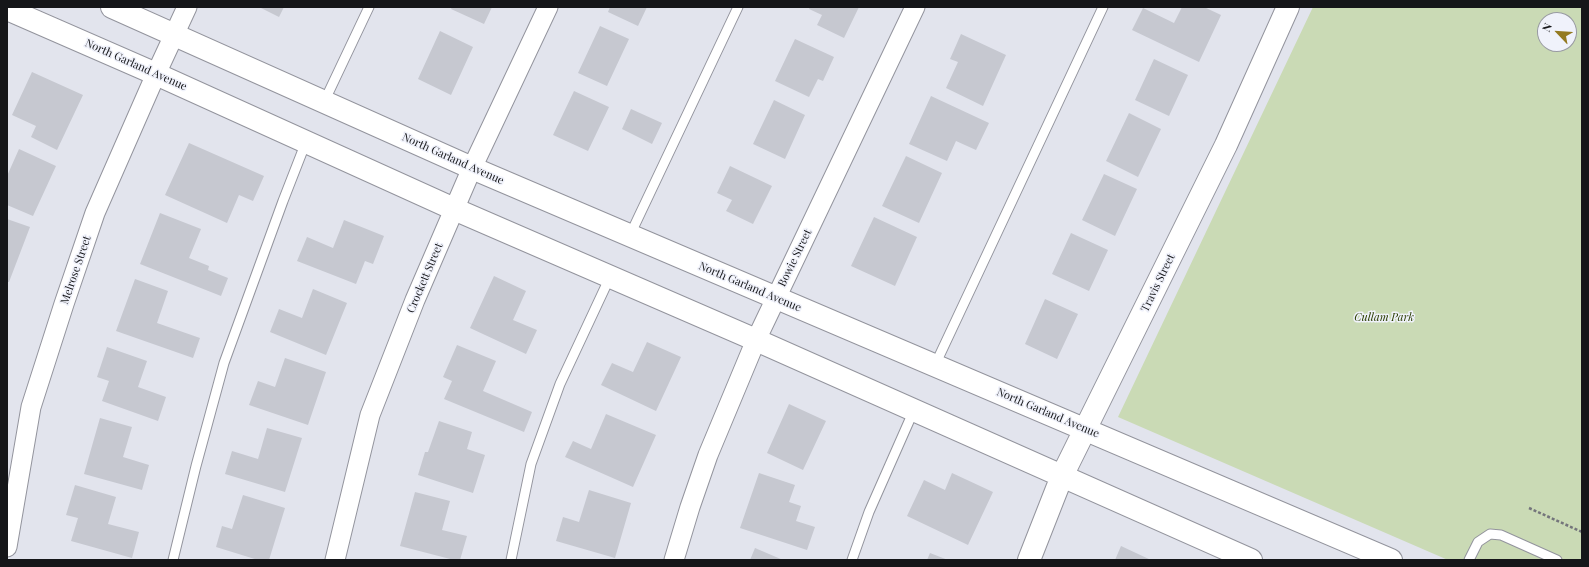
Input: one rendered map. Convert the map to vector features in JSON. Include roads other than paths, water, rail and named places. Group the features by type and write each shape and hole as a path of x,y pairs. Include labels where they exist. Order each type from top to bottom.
{"main road":[{"name":"North Garland Avenue","path":"112,7 472,168 1391,560"},
{"name":"Travis Street","path":"1029,560 1062,476 1226,145 1288,7"},
{"name":"North Garland Avenue","path":"7,9 156,74 454,209 756,340 1251,560"}],"street":[{"name":"Melrose Street","path":"7,547 31,407 95,213 187,7"},
{"name":"Crockett Street","path":"335,560 370,415 415,300 454,209 548,7"},
{"name":"Bowie Street","path":"674,560 690,507 708,456 756,340 915,7"}],"lane":[{"path":"324,102 369,7"},
{"path":"630,236 738,7"},
{"path":"935,366 1103,7"},
{"path":"173,560 196,466 224,363 306,142"},
{"path":"512,560 531,464 560,384 610,277"},
{"path":"852,560 869,512 914,410"},
{"path":"1469,560 1478,542 1490,534 1501,535 1557,560"}],"park label":[{"name":"Cullam Park","path":"1384,318"}]}
